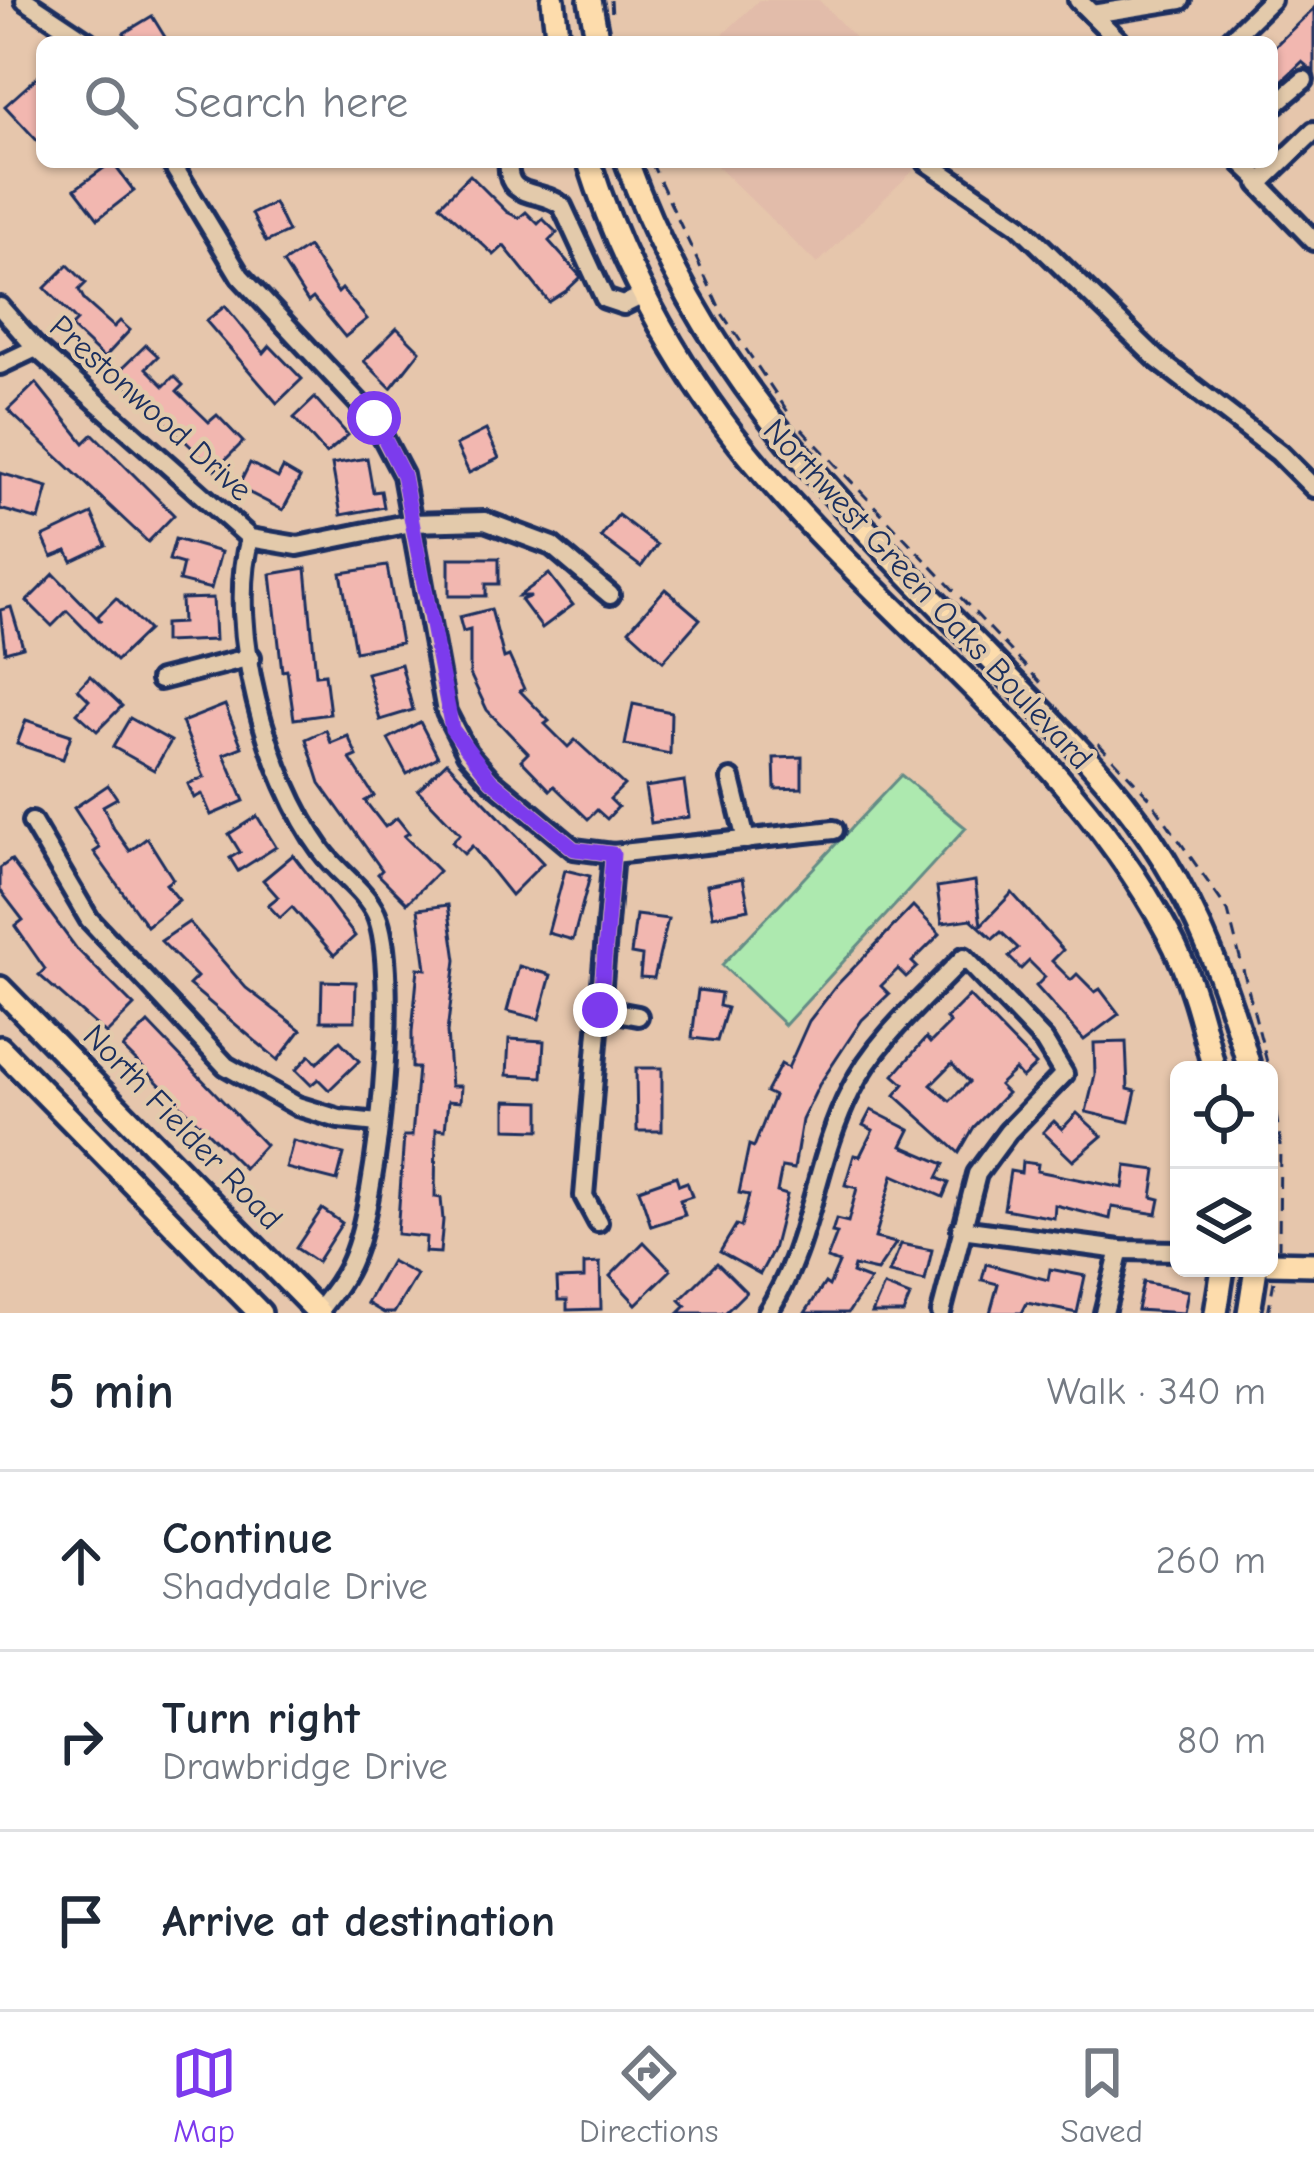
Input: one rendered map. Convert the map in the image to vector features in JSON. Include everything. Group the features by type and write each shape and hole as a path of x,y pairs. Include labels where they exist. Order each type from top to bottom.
{"main road":[{"path":"553,0 557,36"},
{"path":"590,0 597,36"},
{"name":"Northwest Green Oaks Boulevard","path":"591,168 635,299 760,469 1088,813 1136,879 1170,936 1200,1012 1212,1061"},
{"name":"Northwest Green Oaks Boulevard","path":"629,168 652,232 686,294 727,366 776,432 1045,701 1121,798 1174,875 1220,972 1247,1061"},
{"path":"1013,734 1045,701"},
{"name":"North Fielder Road","path":"0,988 318,1313"},
{"path":"0,1048 260,1313"},
{"path":"1278,1265 1314,1264"},
{"path":"1216,1313 1222,1277"},
{"path":"1249,1313 1262,1277"}],"street":[{"path":"26,0 79,36"},
{"path":"1078,0 1114,36"},
{"path":"1092,14 1181,0"},
{"path":"1234,36 1271,0"},
{"path":"1278,102 1304,80"},
{"path":"1278,166 1314,131"},
{"path":"175,168 240,276 374,418 403,475 452,729 491,780 574,849 613,854 834,830"},
{"path":"508,168 516,189 562,206 602,296 635,299"},
{"path":"935,168 1019,225 1157,358 1280,453 1314,488"},
{"path":"1247,168 1314,241"},
{"path":"1262,182 1276,168"},
{"name":"Prestonwood Drive","path":"0,307 36,348 250,538 298,546 411,523 485,521 552,546 610,595"},
{"path":"0,365 36,348"},
{"path":"250,538 241,571 251,657 277,777 322,851 373,908 388,963 368,1210 353,1257 318,1313"},
{"path":"160,680 251,657"},
{"path":"731,779 746,839"},
{"path":"32,822 89,919 226,1066 297,1106 339,1119 378,1123"},
{"path":"598,1222 584,1196 613,854"},
{"path":"767,1313 789,1279 805,1238 826,1150 852,1087 882,1044 964,956 1044,1040 1064,1074 1008,1132 977,1174 941,1313"},
{"path":"600,1010 638,1016"},
{"path":"962,1228 1120,1250 1170,1252"},
{"path":"1104,1313 1120,1250"}],"path":[{"path":"654,168 723,315 794,420 1045,701"},
{"path":"1084,728 1149,797 1228,911 1267,1061"},
{"path":"1278,1126 1278,1158"},
{"path":"1267,1277 1268,1313"}],"shaded area":[{"path":"759,0 819,0 853,36 721,36"},
{"path":"719,168 916,168 817,264"}],"green space":[{"path":"901,775 966,828 785,1025 722,965"}],"building":[{"path":"1314,8 1314,72 1302,62 1278,84 1278,43"},
{"path":"152,16 164,36 126,36"},
{"path":"36,78 36,140 5,106"},
{"path":"104,168 117,168 134,191 98,219 75,189"},
{"path":"470,175 507,212 519,218 526,212 538,224 543,219 557,233 549,241 581,277 549,302 504,246 494,255 440,205"},
{"path":"274,203 288,232 266,242 252,214"},
{"path":"308,247 338,293 342,289 367,319 345,337 313,298 308,302 283,263"},
{"path":"68,265 86,283 79,290 85,301 114,327 120,321 130,330 104,358 71,327 77,321 45,288"},
{"path":"225,306 264,353 270,346 302,379 277,403 206,321"},
{"path":"397,328 420,351 391,388 364,361"},
{"path":"146,345 158,356 146,368 164,386 174,376 183,385 177,391 209,422 217,415 243,442 215,470 116,374"},
{"path":"36,383 84,443 93,434 174,515 148,542 8,410"},
{"path":"315,398 348,435 326,454 294,418"},
{"path":"486,430 499,458 469,473 456,445"},
{"path":"367,458 373,492 381,491 384,507 341,515 332,464"},
{"path":"250,463 278,478 283,468 300,478 283,510 238,487"},
{"path":"0,473 48,487 39,520 0,509"},
{"path":"92,514 106,545 72,561 67,551 52,557 43,537"},
{"path":"618,515 657,545 641,567 601,537"},
{"path":"175,539 221,552 211,589 179,581 183,564 169,560"},
{"path":"449,558 499,558 499,584 486,584 486,596 449,596"},
{"path":"387,566 401,643 355,651 341,573"},
{"path":"306,568 316,675 325,674 330,714 294,719 287,670 282,671 271,574"},
{"path":"54,574 101,622 98,616 116,598 148,630 116,661 67,611 52,626 27,601"},
{"path":"549,574 573,605 542,628 521,600 531,596 519,596"},
{"path":"665,589 700,619 663,661 629,630"},
{"path":"213,598 215,640 164,642 164,624 182,623 181,599"},
{"path":"11,607 23,647 5,652 0,610"},
{"path":"491,609 504,658 509,656 524,689 520,691 568,747 575,740 624,785 610,799 618,807 607,819 597,810 588,819 554,786 550,790 521,760 528,753 487,710 470,674 470,630 463,632 459,617"},
{"path":"401,664 413,710 380,720 367,673"},
{"path":"90,676 122,706 97,731 77,713 89,700 78,689"},
{"path":"633,704 671,712 670,754 625,745"},
{"path":"225,705 242,747 224,754 244,801 211,815 202,794 194,798 188,784 204,777 182,722"},
{"path":"130,718 171,741 154,770 113,747"},
{"path":"26,720 71,735 63,759 17,744"},
{"path":"420,722 438,757 407,774 388,739"},
{"path":"326,730 331,743 348,736 357,756 350,759 374,796 365,801 385,827 397,818 409,833 404,836 439,871 407,903 378,874 382,870 320,783 306,739"},
{"path":"802,757 802,788 775,789 774,758"},
{"path":"447,762 543,863 511,895 472,846 464,854 452,842 460,834 418,790"},
{"path":"684,781 689,817 651,823 645,787"},
{"path":"108,785 117,798 103,806 112,826 130,851 147,838 173,879 166,884 179,900 147,926 94,852 100,848 74,808"},
{"path":"257,816 276,847 238,871 230,858 240,852 229,834"},
{"path":"293,855 355,936 334,955 292,907 280,918 268,905 278,897 263,880"},
{"path":"11,860 76,948 134,1006 106,1034 39,975 45,969 15,926 23,920 0,890 0,868"},
{"path":"565,870 590,876 573,940 548,933"},
{"path":"743,878 749,909 713,916 707,885"},
{"path":"975,881 981,925 1012,893 1063,950 1052,961 1071,980 1077,974 1095,992 1100,989 1119,1014 1084,1040 1036,986 1045,977 1029,961 1021,969 1009,957 1018,948 1001,932 993,939 971,919 942,923 937,887"},
{"path":"448,905 456,960 447,1032 451,1086 461,1086 460,1102 448,1101 445,1130 436,1129 435,1197 441,1198 443,1220 440,1253 425,1252 426,1237 397,1234 404,1136 412,1136 418,1068 412,1068 412,1032 418,968 426,969 418,909"},
{"path":"913,906 940,934 912,962 917,967 906,977 898,969 881,986 889,994 862,1020 819,1085 802,1120 794,1169 782,1167 777,1192 787,1195 773,1250 760,1274 720,1252 736,1225 741,1227 749,1195 739,1193 749,1145 754,1147 774,1096 766,1092 781,1064 788,1068 809,1021 836,986"},
{"path":"636,915 668,919 654,978 640,977 642,956 631,954"},
{"path":"189,922 246,988 301,1030 278,1060 189,985 197,977 161,941"},
{"path":"519,966 551,975 539,1019 507,1011"},
{"path":"322,981 356,982 355,1021 321,1021"},
{"path":"698,990 721,993 719,1006 727,1008 717,1041 692,1038"},
{"path":"969,996 1036,1065 1022,1078 1015,1070 999,1085 1007,1093 974,1127 959,1153 895,1095 904,1084 894,1075 926,1038 930,1043 950,1023 946,1019","holes":["952,1064 969,1082 950,1101 931,1085"]},
{"path":"148,1023 265,1145 244,1168 123,1048"},
{"path":"509,1039 544,1041 542,1077 507,1075"},
{"path":"340,1041 359,1061 329,1090 318,1079 311,1085 296,1070 310,1055 317,1063"},
{"path":"1126,1042 1128,1089 1136,1091 1129,1122 1086,1112 1095,1075 1094,1043"},
{"path":"636,1068 662,1068 662,1131 637,1131"},
{"path":"506,1101 540,1102 540,1130 506,1129"},
{"path":"871,1110 910,1130 902,1146 944,1164 937,1178 949,1183 943,1197 893,1175 875,1238 896,1243 877,1271 854,1266 852,1273 870,1280 848,1313 805,1313 825,1283 829,1286 839,1263 827,1259 837,1233 832,1232 836,1219 848,1222 857,1188 845,1185 854,1155 860,1156 873,1130 863,1125"},
{"path":"1077,1113 1102,1136 1073,1161 1043,1132 1054,1121 1062,1129"},
{"path":"293,1141 344,1154 337,1181 286,1168"},
{"path":"1022,1162 1038,1164 1037,1171 1123,1188 1126,1166 1156,1170 1152,1197 1160,1199 1157,1214 1112,1207 1110,1219 1055,1205 1054,1218 1004,1209 1010,1171 1021,1173"},
{"path":"676,1176 679,1185 687,1182 692,1196 680,1200 685,1215 651,1226 639,1189"},
{"path":"322,1209 342,1223 317,1262 296,1248"},
{"path":"644,1242 671,1270 636,1304 610,1276"},
{"path":"901,1244 932,1250 925,1281 889,1273"},
{"path":"391,1261 417,1275 394,1313 384,1313 367,1303"},
{"path":"600,1263 601,1309 567,1310 567,1300 558,1300 557,1279 584,1278 584,1264"},
{"path":"717,1263 746,1292 725,1313 679,1313 686,1306 680,1300"},
{"path":"986,1264 1048,1280 1050,1269 1085,1276 1077,1313 1027,1303 1022,1313 990,1313 998,1284 982,1280"},
{"path":"1143,1282 1188,1291 1184,1313 1137,1310"},
{"path":"884,1286 910,1296 903,1313 872,1313"}],"route":[{"path":"374,418 403,475 452,729 491,780 574,849 613,854 600,1010"}]}
